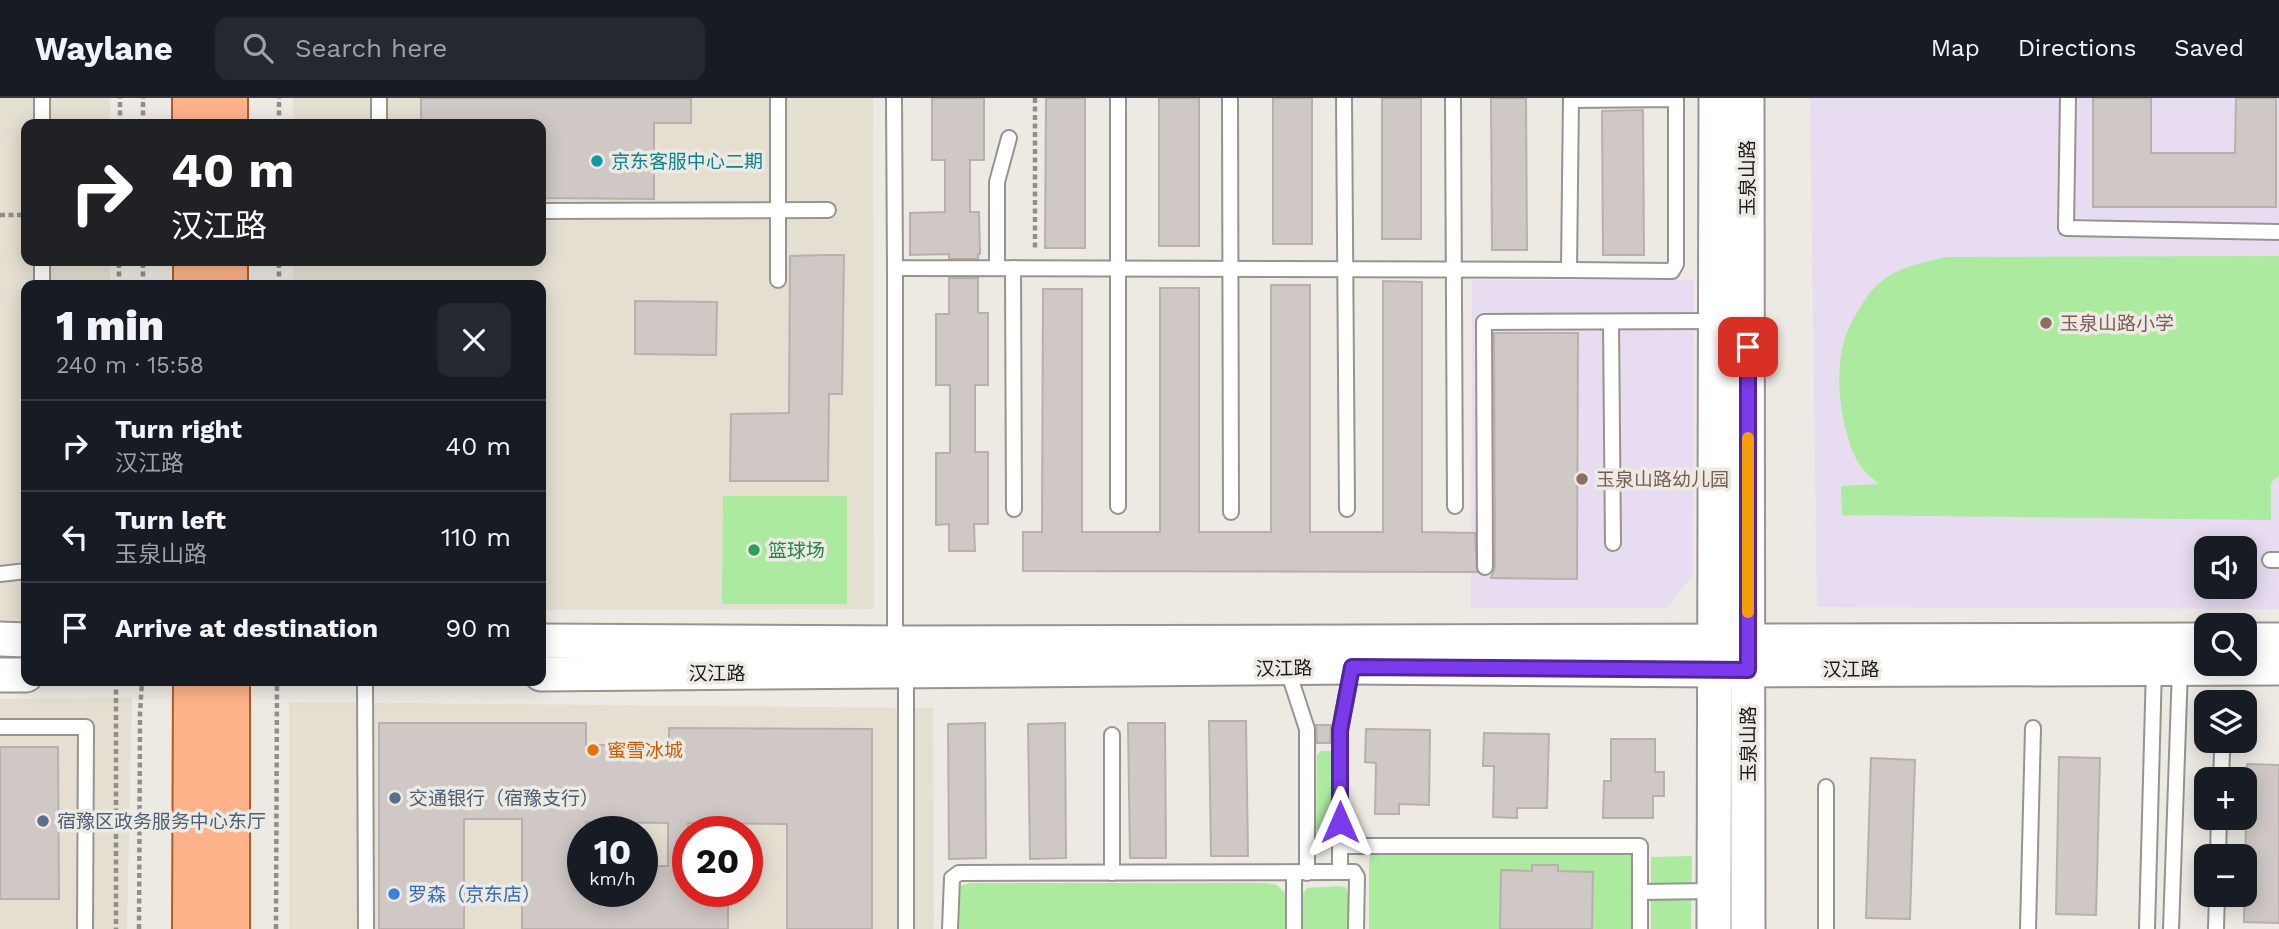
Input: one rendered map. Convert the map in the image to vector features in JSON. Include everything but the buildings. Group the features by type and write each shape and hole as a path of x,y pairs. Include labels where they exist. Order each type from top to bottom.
{"main road":[{"path":"192,98 192,119"},
{"path":"228,98 228,119"},
{"path":"192,929 193,686"},
{"path":"230,686 230,929"}],"street":[{"name":"玉泉山路","path":"1716,98 1732,321 1748,655 1748,929"},
{"name":"玉泉山路","path":"1714,929 1715,655 1732,321 1747,98"},
{"path":"0,639 21,639"},
{"name":"汉江路","path":"546,640 1287,668 1715,655"},
{"path":"2257,640 2279,640"},
{"name":"汉江路","path":"546,674 902,652 1715,655 2175,652 2279,668"},
{"path":"0,675 21,675"}],"lane":[{"path":"42,98 42,119"},
{"path":"379,119 380,98"},
{"path":"778,98 778,281"},
{"path":"894,98 906,929"},
{"path":"1118,98 1118,506"},
{"path":"1230,98 1231,512"},
{"path":"1344,98 1347,509"},
{"path":"1453,98 1455,506"},
{"path":"2068,98 2066,228 2279,232"},
{"path":"895,268 1672,271 1676,264 1676,99 1571,99 1569,270"},
{"path":"997,268 997,182 1009,138"},
{"path":"546,211 828,210"},
{"path":"1013,268 1014,509"},
{"path":"1485,567 1484,322 1732,321"},
{"path":"1611,322 1613,542"},
{"path":"0,574 21,572"},
{"path":"2147,929 2149,841 2175,652"},
{"path":"2171,929 2175,652"},
{"path":"1340,872 1340,730 1352,667"},
{"path":"1287,668 1307,729 1301,873 1294,929"},
{"path":"365,686 366,929"},
{"path":"0,727 86,727 85,929"},
{"path":"2028,929 2033,728"},
{"path":"1112,734 1112,873"},
{"path":"2221,767 2222,753"},
{"path":"1826,787 1826,929"},
{"path":"2149,841 2174,842"},
{"path":"1340,846 1640,846 1640,929"},
{"path":"950,929 951,878 958,873 1340,872 1354,872 1357,877 1356,929"},
{"path":"1640,892 1714,891"},
{"path":"2216,929 2217,907"}],"path":[{"path":"120,98 120,119"},
{"path":"143,98 143,119"},
{"path":"279,98 279,119"},
{"path":"1035,98 1035,268"},
{"path":"0,215 21,215"},
{"path":"116,686 116,929"},
{"path":"139,929 142,686"},
{"path":"276,929 277,686"}],"shaded area":[{"path":"0,98 110,98 110,119 21,119 21,266 110,266 110,280 21,280 21,627 0,627"},
{"path":"293,98 873,98 874,609 546,610 546,280 293,280 293,266 546,266 546,119 293,119"},
{"name":"玉泉山路小学","path":"1810,98 2279,98 2279,609 1817,607"},
{"name":"玉泉山路幼儿园","path":"1472,280 1694,280 1693,575 1667,608 1471,608"},
{"path":"132,698 127,929 0,929 0,699"},
{"path":"289,702 933,708 934,929 289,929"}],"green space":[{"path":"2279,256 2279,475 2271,483 2271,520 1842,515 1841,486 1879,484 1860,465 1848,439 1841,407 1840,358 1852,322 1867,297 1892,274 1910,266 1946,257"},
{"path":"723,496 847,496 847,604 722,604"},
{"path":"1321,751 1332,751 1336,755 1335,830 1331,833 1321,833 1316,829 1317,755"},
{"path":"1376,851 1635,851 1635,929 1369,929 1369,860 1371,854"},
{"path":"1692,856 1691,929 1651,929 1651,857"},
{"path":"971,883 1268,883 1277,885 1287,895 1287,929 955,929 957,892 960,886"},
{"path":"1307,888 1346,888 1348,894 1348,929 1303,929 1303,894"}],"slow traffic":[{"path":"1748,438 1748,612"}],"place":[{"name":"京东客服中心二期","path":"597,161"},
{"name":"玉泉山路小学","path":"2046,323"},
{"name":"玉泉山路幼儿园","path":"1582,479"},
{"name":"篮球场","path":"754,550"},
{"name":"蜜雪冰城","path":"593,750"},
{"name":"交通银行（宿豫支行）","path":"395,798"},
{"name":"宿豫区政务服务中心东厅","path":"43,821"},
{"name":"罗森（京东店）","path":"394,894"}],"route":[{"path":"1340,822 1340,730 1352,667 1748,670 1748,347"}]}
